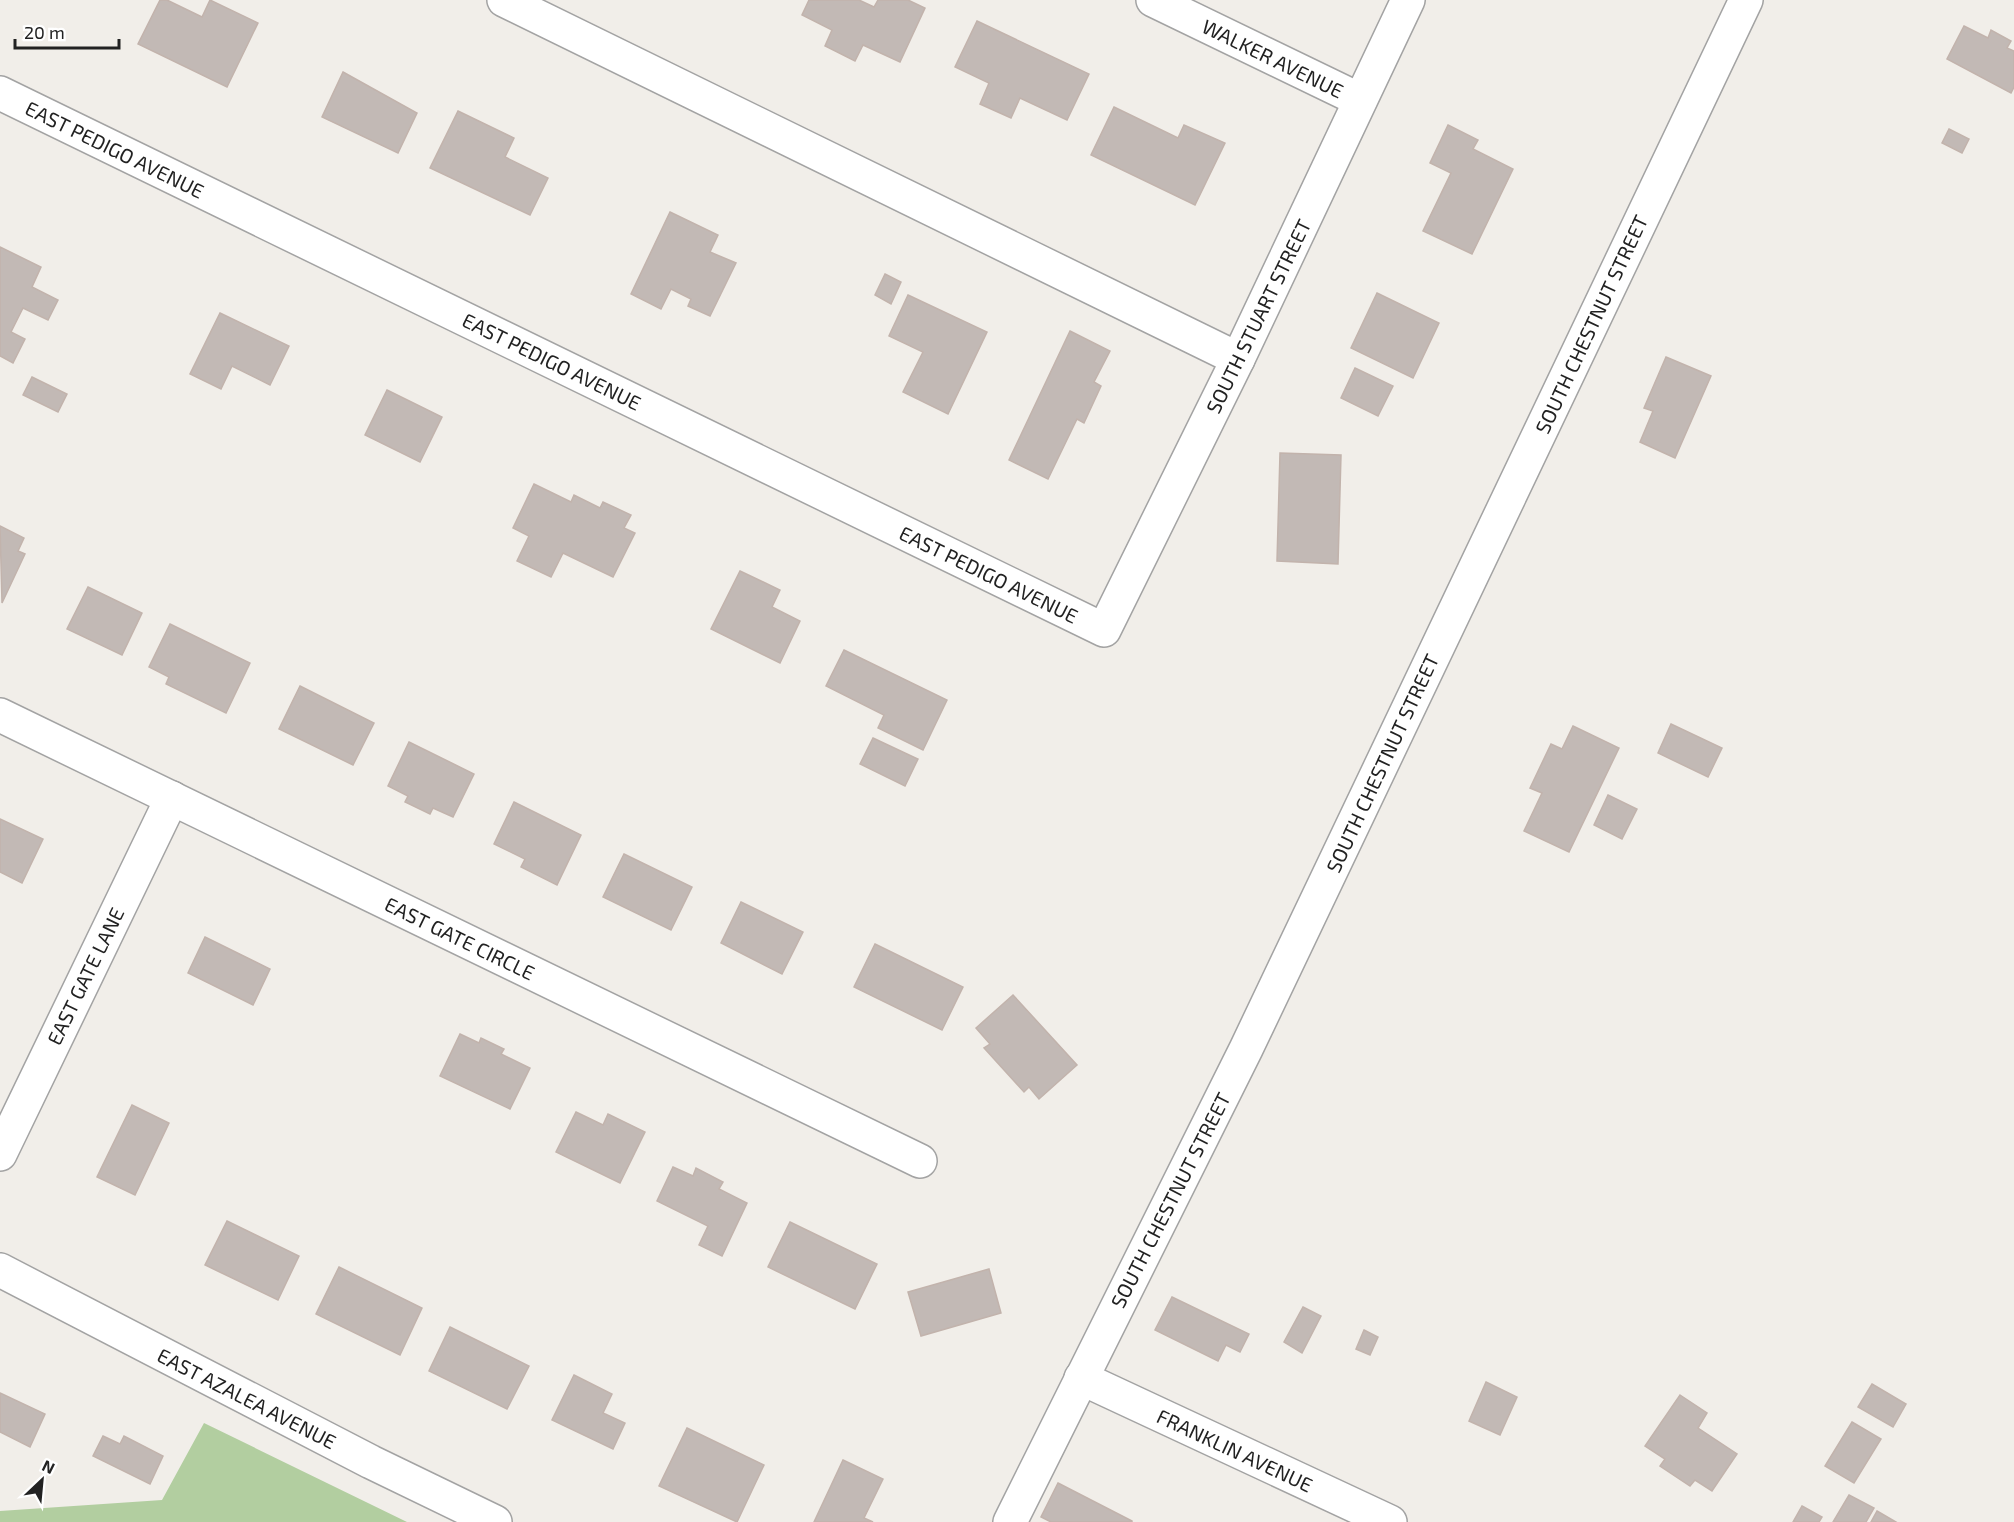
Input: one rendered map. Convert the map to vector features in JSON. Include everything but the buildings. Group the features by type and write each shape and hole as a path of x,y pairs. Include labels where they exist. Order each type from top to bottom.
{"street":[{"path":"504,0 1238,359"},
{"name":"WALKER AVENUE","path":"1153,0 1360,100"},
{"name":"SOUTH STUART STREET","path":"1104,630 1238,359 1408,0"},
{"name":"SOUTH CHESTNUT STREET","path":"1010,1522 1246,1049 1746,0"},
{"name":"EAST PEDIGO AVENUE","path":"0,93 1104,630"},
{"name":"EAST GATE CIRCLE","path":"0,715 920,1161"},
{"name":"EAST GATE LANE","path":"0,1154 172,798"},
{"name":"EAST AZALEA AVENUE","path":"0,1270 371,1462 495,1522"},
{"name":"FRANKLIN AVENUE","path":"1081,1378 1390,1522"}],"green space":[{"path":"204,1423 407,1522 0,1522 0,1511 162,1500"}]}
